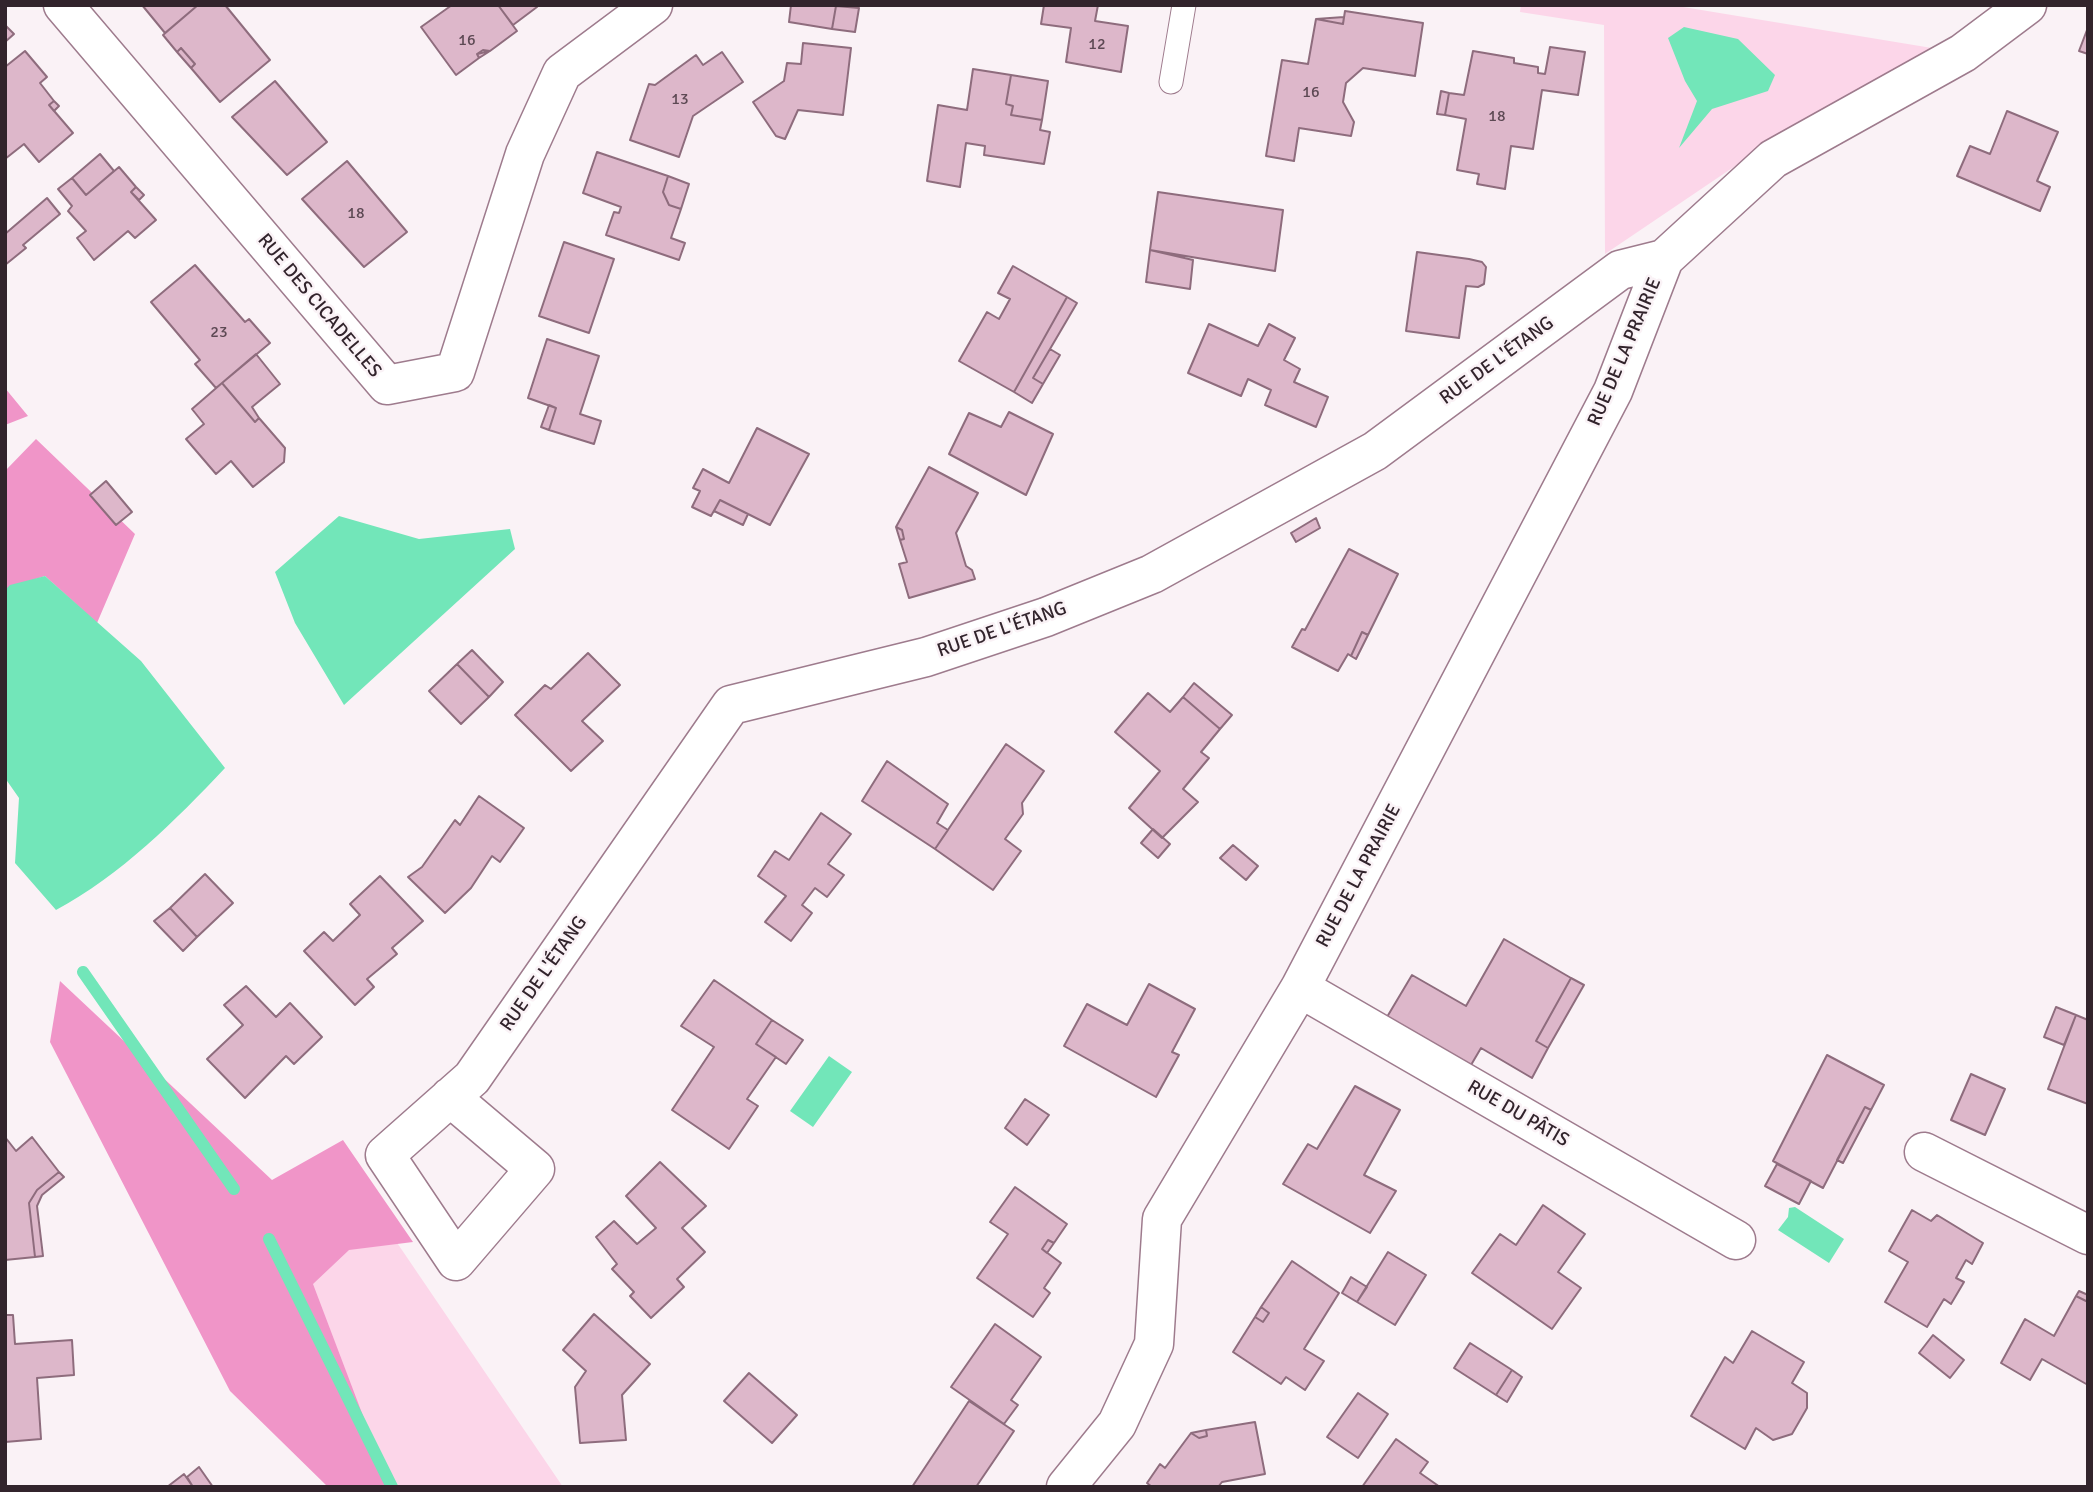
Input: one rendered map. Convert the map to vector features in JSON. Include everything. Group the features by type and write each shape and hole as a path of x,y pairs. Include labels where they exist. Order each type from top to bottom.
{"street":[{"name":"RUE DES CICADELLES","path":"63,5 387,385 455,372 525,154 562,73 653,5"},
{"path":"1664,259 1773,159 1963,53 2027,5"},
{"name":"RUE DE LA PRAIRIE","path":"1066,1487 1117,1424 1154,1344 1162,1219 1300,988 1613,391 1664,259"},
{"name":"RUE DE L'ÉTANG","path":"450,1097 472,1078 731,705 926,657 1046,617 1153,574 1375,451 1620,270 1664,259"},
{"name":"RUE DU PÂTIS","path":"1300,988 1736,1240"},
{"path":"1924,1152 2088,1236"}],"lane":[{"path":"1171,82 1184,5"}],"shaded area":[{"path":"1521,5 1671,5 1938,49 1784,133 1605,254 1604,25 1520,12"},
{"path":"1684,27 1738,39 1775,75 1768,91 1712,109 1679,148 1697,101 1685,81 1668,38"},
{"path":"5,388 28,416 5,425"},
{"path":"36,439 135,534 97,623 45,576 5,589 5,471"},
{"path":"339,516 419,539 510,529 515,549 344,705 295,623 275,572"},
{"path":"45,576 141,661 225,768 187,808 125,864 56,910 15,863 19,798 5,778 5,590 10,585"},
{"path":"60,981 272,1180 343,1140 413,1242 349,1250 313,1284 390,1487 328,1487 230,1391 50,1042"},
{"path":"829,1056 852,1072 813,1127 790,1111"},
{"path":"1795,1207 1844,1239 1829,1263 1778,1230 1788,1217 1789,1208"},
{"path":"387,1228 563,1487 367,1487 279,1236 347,1237"}],"building":[{"path":"142,5 198,5 165,33"},
{"path":"198,5 225,5 270,60 220,102 191,68 195,64 181,48 177,52 163,35"},
{"path":"452,5 498,5 517,31 490,51 477,54 479,58 456,75 421,27"},
{"path":"498,5 535,5 537,7 513,25"},
{"path":"791,5 845,5 836,6 832,29 789,22"},
{"path":"1044,5 1098,5 1095,21 1128,26 1121,72 1066,62 1071,28 1041,24"},
{"path":"836,6 859,8 855,32 832,29"},
{"path":"1345,11 1423,23 1415,76 1363,68 1346,83 1343,102 1354,122 1351,136 1299,128 1294,161 1266,156 1282,60 1308,64 1316,19 1343,24"},
{"path":"1344,17 1343,24 1316,19"},
{"path":"5,25 14,34 5,42"},
{"path":"2088,30 2088,54 2079,51"},
{"path":"803,43 851,48 843,115 798,110 785,139 776,136 753,102 784,81 787,63 801,64"},
{"path":"1550,47 1585,52 1578,95 1542,90 1533,149 1511,146 1505,189 1477,184 1479,174 1457,170 1466,119 1445,115 1449,93 1464,95 1473,51 1514,58 1514,63 1538,67 1538,73 1545,74"},
{"path":"181,48 195,64 191,68 177,52"},
{"path":"483,50 490,51 479,58 477,54"},
{"path":"25,51 47,77 40,83 54,101 49,105 73,133 39,162 24,144 5,159 5,67"},
{"path":"722,52 743,82 693,116 679,157 630,140 649,84 655,85 696,55 703,65"},
{"path":"973,69 1011,75 1006,104 1013,106 1011,115 1042,120 1040,130 1050,132 1044,164 984,155 985,146 966,143 960,187 927,181 938,105 967,110"},
{"path":"1011,75 1048,81 1042,120 1011,115 1013,106 1006,104"},
{"path":"275,81 327,142 287,175 232,117"},
{"path":"1441,91 1449,93 1445,115 1437,114"},
{"path":"54,101 59,106 54,111 49,105"},
{"path":"2007,111 2058,132 2037,181 2050,187 2040,211 1957,176 1970,146 1990,154"},
{"path":"597,152 668,176 663,192 669,205 681,209 671,238 685,243 679,260 606,235 614,212 619,213 621,207 583,193"},
{"path":"100,154 114,171 86,195 72,178"},
{"path":"347,161 407,232 364,267 302,199"},
{"path":"119,167 136,187 131,192 156,220 135,238 128,231 94,260 77,238 86,231 68,211 72,206 58,189 72,178 86,195"},
{"path":"668,176 689,184 681,209 669,205 663,192"},
{"path":"136,187 144,195 139,200 131,192"},
{"path":"1158,192 1283,210 1275,271 1150,250"},
{"path":"47,198 60,214 23,245 26,248 5,265 5,234"},
{"path":"564,242 614,259 589,333 539,316"},
{"path":"1150,250 1193,260 1190,289 1146,282"},
{"path":"1417,252 1469,259 1482,262 1486,267 1484,284 1478,287 1466,286 1459,338 1406,331"},
{"path":"195,265 245,322 249,319 270,343 216,388 195,364 200,360 151,302"},
{"path":"1013,266 1067,297 1014,392 959,361 987,312 999,319 1010,299 998,293"},
{"path":"1067,297 1077,303 1033,378 1043,384 1032,403 1014,392"},
{"path":"1209,324 1258,346 1269,324 1295,338 1284,360 1300,369 1294,382 1328,397 1316,427 1265,405 1271,390 1248,379 1241,396 1188,373"},
{"path":"547,339 599,356 580,414 601,421 594,444 549,430 556,408 528,398"},
{"path":"1050,349 1060,355 1043,384 1033,378"},
{"path":"256,354 280,384 252,407 259,418 255,422 222,383"},
{"path":"222,383 255,422 259,418 285,448 284,462 253,487 231,461 216,474 186,439 204,424 192,409"},
{"path":"549,405 556,408 549,430 541,427"},
{"path":"1009,412 1053,434 1026,495 949,454 969,413 1001,427"},
{"path":"757,428 809,454 770,525 720,500 711,516 692,507 700,491 693,488 703,469 729,483"},
{"path":"929,467 978,493 956,533 966,566 972,570 975,579 909,598 899,564 907,562 900,540 904,539 902,530 896,527"},
{"path":"106,481 132,512 116,525 90,495"},
{"path":"720,500 748,514 743,525 714,511"},
{"path":"1316,518 1320,528 1296,542 1291,533"},
{"path":"896,527 902,530 904,539 900,540"},
{"path":"1349,549 1398,574 1368,635 1362,632 1351,656 1348,654 1338,671 1292,647 1302,629 1305,630"},
{"path":"1362,632 1368,635 1356,659 1351,656"},
{"path":"472,650 503,682 489,697 457,664"},
{"path":"588,653 620,685 582,721 603,741 571,771 515,715 545,685 551,689"},
{"path":"457,664 489,697 461,724 429,691"},
{"path":"1194,683 1232,715 1220,729 1183,697"},
{"path":"1148,693 1170,712 1183,697 1220,729 1201,752 1209,758 1183,789 1198,802 1162,838 1129,808 1160,771 1115,732"},
{"path":"1006,744 1044,771 1022,803 1023,814 1005,839 1021,851 993,890 935,849"},
{"path":"887,761 948,804 937,823 948,830 935,849 862,801"},
{"path":"479,796 524,828 500,862 492,856 471,888 445,913 408,877 422,867 455,820 460,825"},
{"path":"821,813 851,834 828,864 844,875 827,897 815,888 802,905 812,913 791,941 765,922 786,896 758,876 775,851 789,860"},
{"path":"1153,829 1170,844 1158,858 1141,843"},
{"path":"1233,845 1258,866 1246,880 1220,858"},
{"path":"205,874 233,903 197,937 170,908"},
{"path":"380,876 423,921 392,948 397,954 367,979 374,987 355,1005 304,951 324,932 333,941 360,915 350,904"},
{"path":"170,908 197,937 183,951 154,921"},
{"path":"1504,939 1571,978 1536,1041 1548,1048 1532,1078 1481,1048 1471,1065 1387,1017 1412,975 1466,1006"},
{"path":"1571,978 1584,985 1548,1048 1536,1041"},
{"path":"714,980 772,1020 756,1044 776,1057 747,1099 758,1106 729,1149 672,1110 714,1047 681,1026"},
{"path":"1149,984 1195,1009 1172,1052 1179,1055 1156,1097 1064,1046 1087,1004 1127,1025"},
{"path":"246,986 276,1017 290,1003 322,1037 294,1064 286,1056 245,1098 207,1059 243,1025 224,1005"},
{"path":"2056,1007 2076,1015 2064,1045 2044,1037"},
{"path":"2076,1015 2088,1020 2088,1104 2048,1089"},
{"path":"772,1020 803,1040 786,1064 756,1044"},
{"path":"1827,1055 1884,1085 1871,1110 1865,1107 1823,1188 1773,1161"},
{"path":"1971,1074 2005,1089 1985,1135 1951,1120"},
{"path":"1355,1086 1400,1110 1364,1175 1396,1191 1370,1233 1283,1184 1308,1144 1317,1149"},
{"path":"1025,1099 1049,1115 1027,1145 1005,1128"},
{"path":"1865,1107 1871,1110 1843,1163 1837,1160"},
{"path":"5,1137 16,1151 32,1137 59,1172 37,1190 29,1203 35,1257 5,1260"},
{"path":"660,1162 706,1206 682,1228 705,1252 677,1279 684,1287 651,1318 630,1296 634,1292 612,1269 617,1264 596,1237 614,1221 637,1244 656,1228 626,1196"},
{"path":"1777,1164 1811,1181 1799,1204 1765,1186"},
{"path":"59,1172 64,1177 42,1195 37,1206 43,1256 35,1257 29,1203 37,1190"},
{"path":"1015,1187 1067,1224 1054,1243 1048,1240 1042,1249 1061,1263 1044,1288 1050,1293 1033,1317 977,1278 1008,1234 990,1222"},
{"path":"1543,1205 1585,1234 1558,1272 1581,1288 1552,1329 1472,1273 1500,1234 1516,1245"},
{"path":"1912,1210 1931,1221 1937,1215 1983,1243 1972,1264 1966,1260 1956,1278 1964,1282 1951,1304 1944,1299 1927,1327 1885,1302 1908,1262 1889,1251"},
{"path":"1048,1240 1054,1243 1047,1253 1042,1249"},
{"path":"1388,1252 1426,1275 1395,1325 1357,1302"},
{"path":"1292,1261 1339,1293 1304,1349 1324,1361 1305,1390 1286,1377 1281,1384 1233,1352 1255,1317 1263,1322 1269,1313 1261,1307"},
{"path":"1351,1277 1367,1287 1357,1302 1342,1293"},
{"path":"2079,1291 2088,1295 2088,1302 2076,1296"},
{"path":"2076,1296 2088,1302 2088,1385 2042,1359 2030,1380 2001,1363 2025,1319 2054,1336"},
{"path":"1261,1307 1269,1313 1263,1322 1255,1317"},
{"path":"594,1314 650,1364 622,1395 626,1440 580,1443 575,1387 586,1371 563,1350"},
{"path":"5,1315 13,1315 15,1344 72,1340 74,1375 37,1378 41,1439 5,1442"},
{"path":"995,1324 1041,1357 1011,1400 1018,1405 1004,1424 951,1387"},
{"path":"1752,1331 1804,1362 1792,1383 1807,1393 1807,1408 1792,1434 1773,1440 1756,1428 1745,1449 1691,1416 1725,1357 1733,1363"},
{"path":"1933,1335 1964,1360 1950,1378 1919,1353"},
{"path":"1470,1343 1512,1370 1496,1395 1454,1368"},
{"path":"1512,1370 1522,1377 1507,1402 1496,1395"},
{"path":"749,1373 797,1415 772,1443 724,1401"},
{"path":"1358,1393 1388,1414 1358,1458 1327,1437"},
{"path":"969,1401 1014,1431 976,1487 912,1487"},
{"path":"1255,1422 1265,1474 1222,1482 1218,1487 1152,1487 1147,1483 1160,1464 1165,1468 1191,1433 1199,1438 1207,1436 1206,1430"},
{"path":"1206,1430 1207,1436 1199,1438 1191,1433"},
{"path":"1396,1439 1428,1462 1420,1473 1440,1487 1362,1487"},
{"path":"199,1467 213,1487 193,1487 187,1477"},
{"path":"184,1474 193,1487 167,1487"}],"waterway":[{"path":"83,972 234,1189"},
{"path":"269,1239 392,1487"}]}
